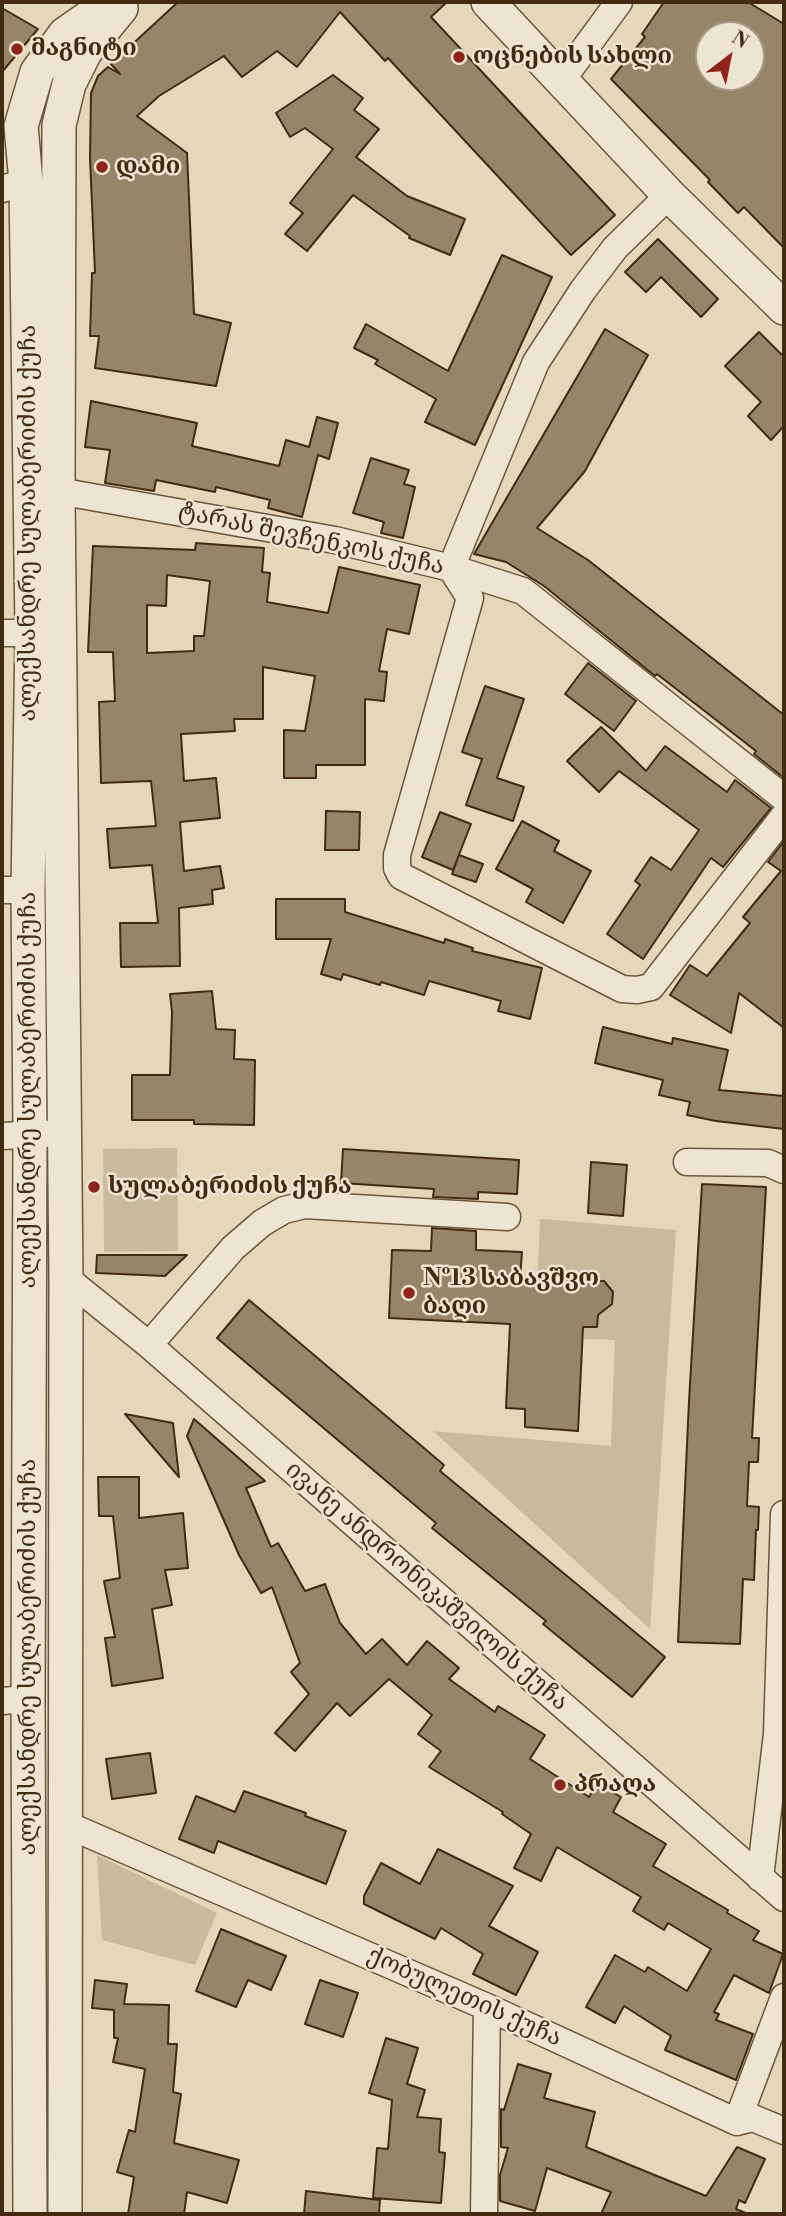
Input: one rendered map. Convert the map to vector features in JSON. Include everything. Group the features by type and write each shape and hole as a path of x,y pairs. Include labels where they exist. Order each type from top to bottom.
{"street":[{"name":"ალექსანდრე სულაბერიძის ქუჩა","path":"30,2214 15,1700 17,633 14,186 11,122 37,72 65,34 111,2"},
{"name":"ალექსანდრე სულაბერიძის ქუჩა","path":"65,2214 66,1278 58,491 60,125 69,84 85,52 126,2"},
{"path":"488,2 670,195 784,308"},
{"path":"561,81 619,2"},
{"path":"11,122 60,125"},
{"path":"670,195 615,248 583,290 536,362 451,568 470,598 397,855 397,868 401,876 622,989 636,990 650,987 784,816"},
{"name":"ტარას შევჩენკოს ქუჩა","path":"58,491 335,540 451,568 523,591 784,797"},
{"path":"16,1135 63,1133"},
{"path":"687,1162 768,1163 784,1170"},
{"path":"149,1345 233,1248 262,1223 284,1210 305,1205 507,1217"},
{"name":"ივანე ანდრონიკაშვილის ქუჩა","path":"66,1278 149,1345 784,1898"},
{"path":"761,1878 780,1735 784,1514"},
{"name":"ქობულეთის ქუჩა","path":"65,1824 487,2007 737,2122 753,2118 784,2131"},
{"path":"737,2122 784,1997"},
{"path":"484,2214 487,2007"}],"shaded area":[{"path":"177,1148 178,1251 104,1252 103,1149"},
{"path":"540,1219 676,1230 650,1629 433,1431 611,1446 615,1340 535,1337"},
{"path":"97,1855 217,1913 195,1965 102,1940"}],"building":[{"path":"178,2 447,2 431,17 615,215 571,255 388,58 385,61 340,12 297,67 277,51 242,77 224,56 159,96 137,116 187,153 194,314 231,323 216,386 95,368 99,336 90,336 92,273 95,273 90,158 91,93 98,76 108,67 120,74 111,64"},
{"path":"664,2 748,2 784,24 784,248 744,207 738,213 708,182 710,180 611,79 645,37 642,34"},
{"path":"2,8 38,29 2,72"},
{"path":"333,75 363,98 354,110 379,129 356,157 407,196 465,219 450,255 409,238 410,236 353,195 307,251 285,234 303,213 290,203 333,149 305,128 290,137 276,113"},
{"path":"658,239 718,299 701,317 661,277 646,292 625,272"},
{"path":"502,255 552,277 475,445 425,422 436,399 375,364 378,360 354,348 366,324 448,371"},
{"path":"605,329 648,355 585,471 537,528 588,560 784,715 784,778 754,754 756,751 657,674 655,676 544,586 506,562 474,554"},
{"path":"759,332 784,357 784,426 771,440 748,416 761,402 725,366"},
{"path":"91,401 197,423 192,446 279,466 286,440 309,447 317,417 338,423 329,459 318,455 302,517 268,508 270,500 216,487 215,492 156,480 154,491 105,483 110,450 85,447"},
{"path":"371,458 409,470 404,484 415,487 403,538 381,533 384,522 353,513"},
{"path":"196,543 264,548 262,572 270,573 267,602 328,613 339,567 420,585 409,634 387,629 379,671 387,672 384,701 365,699 365,765 316,765 316,778 284,778 284,730 305,731 315,676 263,667 263,719 234,719 235,731 181,734 184,781 216,778 220,818 180,822 184,871 220,866 224,888 212,890 213,904 179,908 180,966 121,967 120,923 158,923 152,865 110,868 107,829 156,826 151,781 101,783 99,702 115,701 113,652 88,652 93,546 195,550","holes":["167,575 210,581 204,636 194,636 194,651 147,653 147,605 166,606"]},
{"path":"588,663 636,701 614,731 565,694"},
{"path":"485,686 524,699 497,778 524,787 513,821 466,805 482,759 462,752"},
{"path":"601,727 646,771 665,746 727,792 735,780 771,808 723,867 711,858 643,959 607,934 640,885 635,881 651,857 671,870 699,830 619,771 599,792 567,761"},
{"path":"326,811 360,812 359,850 325,850"},
{"path":"440,812 471,824 453,870 422,857"},
{"path":"522,821 559,841 554,851 591,871 563,923 526,902 533,889 496,869"},
{"path":"784,841 784,1028 739,993 731,1033 670,995 690,965 707,976 750,923 743,917 781,871 768,862"},
{"path":"459,855 483,864 476,882 452,874"},
{"path":"276,899 345,899 345,912 444,943 445,939 473,948 472,951 542,968 530,1019 498,1011 501,1001 429,981 424,995 343,974 341,980 321,974 331,939 276,939"},
{"path":"212,991 216,1029 235,1030 234,1059 255,1060 254,1125 194,1124 194,1120 132,1120 132,1075 170,1075 170,994"},
{"path":"603,1027 672,1044 673,1038 728,1050 719,1090 784,1096 784,1129 687,1115 690,1102 659,1095 663,1080 595,1063"},
{"path":"343,1149 519,1160 517,1194 478,1192 478,1199 433,1197 434,1189 341,1183"},
{"path":"591,1162 627,1165 623,1216 588,1213"},
{"path":"702,1184 766,1187 752,1438 759,1438 758,1462 749,1462 747,1506 759,1507 758,1530 754,1580 743,1579 740,1644 678,1642"},
{"path":"432,1228 476,1231 476,1250 522,1252 520,1278 604,1281 613,1292 612,1304 598,1315 597,1327 583,1327 578,1431 525,1427 525,1409 506,1408 510,1324 389,1318 392,1250 431,1251"},
{"path":"97,1255 187,1255 165,1276 96,1273"},
{"path":"249,1300 444,1465 440,1471 665,1657 632,1697 543,1624 546,1621 432,1528 436,1523 217,1338"},
{"path":"125,1414 173,1423 179,1477"},
{"path":"194,1419 265,1481 246,1488 271,1547 278,1543 305,1591 325,1584 340,1623 366,1654 382,1639 407,1665 427,1641 459,1668 449,1679 495,1712 498,1706 545,1735 530,1759 589,1797 597,1783 621,1797 613,1812 666,1844 653,1866 728,1910 727,1913 759,1931 753,1940 783,1954 769,1993 734,1975 714,2012 719,2014 716,2020 753,2034 736,2080 665,2050 671,2036 624,2006 615,2023 586,2007 615,1955 645,1972 648,1967 687,1991 711,1949 668,1923 664,1930 633,1911 641,1897 557,1847 541,1881 514,1868 531,1834 502,1814 503,1812 429,1767 441,1751 418,1734 432,1715 389,1679 350,1716 337,1703 295,1751 275,1733 309,1694 291,1672 300,1663 272,1587 261,1593 239,1555 187,1436"},
{"path":"98,1477 139,1477 139,1518 183,1513 188,1568 165,1570 172,1605 152,1609 163,1678 112,1686 105,1638 115,1637 104,1581 120,1578 113,1516 99,1516"},
{"path":"150,1753 156,1793 112,1799 106,1759"},
{"path":"244,1791 306,1813 305,1816 346,1831 326,1884 218,1841 214,1853 179,1839 196,1796 235,1812"},
{"path":"438,1849 513,1886 489,1926 538,1952 516,1995 473,1974 483,1954 441,1928 435,1939 364,1904 364,1896 381,1863 420,1884"},
{"path":"221,1929 286,1956 271,1990 248,1980 236,2007 196,1991"},
{"path":"95,1980 127,1984 124,2004 169,2005 168,2044 177,2044 173,2092 181,2094 174,2143 239,2160 227,2203 187,2192 184,2214 128,2214 134,2177 117,2172 129,2130 135,2132 145,2069 113,2062 118,2038 114,2038 114,2010 92,2008"},
{"path":"320,1980 358,1993 343,2037 305,2024"},
{"path":"386,2038 418,2048 407,2084 425,2090 417,2117 441,2119 439,2152 445,2153 441,2203 373,2198 377,2148 388,2149 392,2100 369,2093"},
{"path":"518,2064 551,2074 544,2098 595,2112 586,2147 706,2196 737,2147 765,2159 745,2203 739,2200 736,2209 748,2214 601,2214 611,2192 547,2168 535,2211 500,2201 500,2175 508,2148 501,2147 501,2109 504,2110"},
{"path":"306,2191 380,2200 379,2214 304,2214"}],"place":[{"name":"მაგნიტი","path":"17,49"},
{"name":"ოცნების სახლი","path":"459,57"},
{"name":"დამი","path":"102,167"},
{"name":"სულაბერიძის ქუჩა","path":"94,1187"},
{"name":"№13 საბავშვო ბაღი","path":"409,1293"},
{"name":"პრაღა","path":"560,1785"}]}
